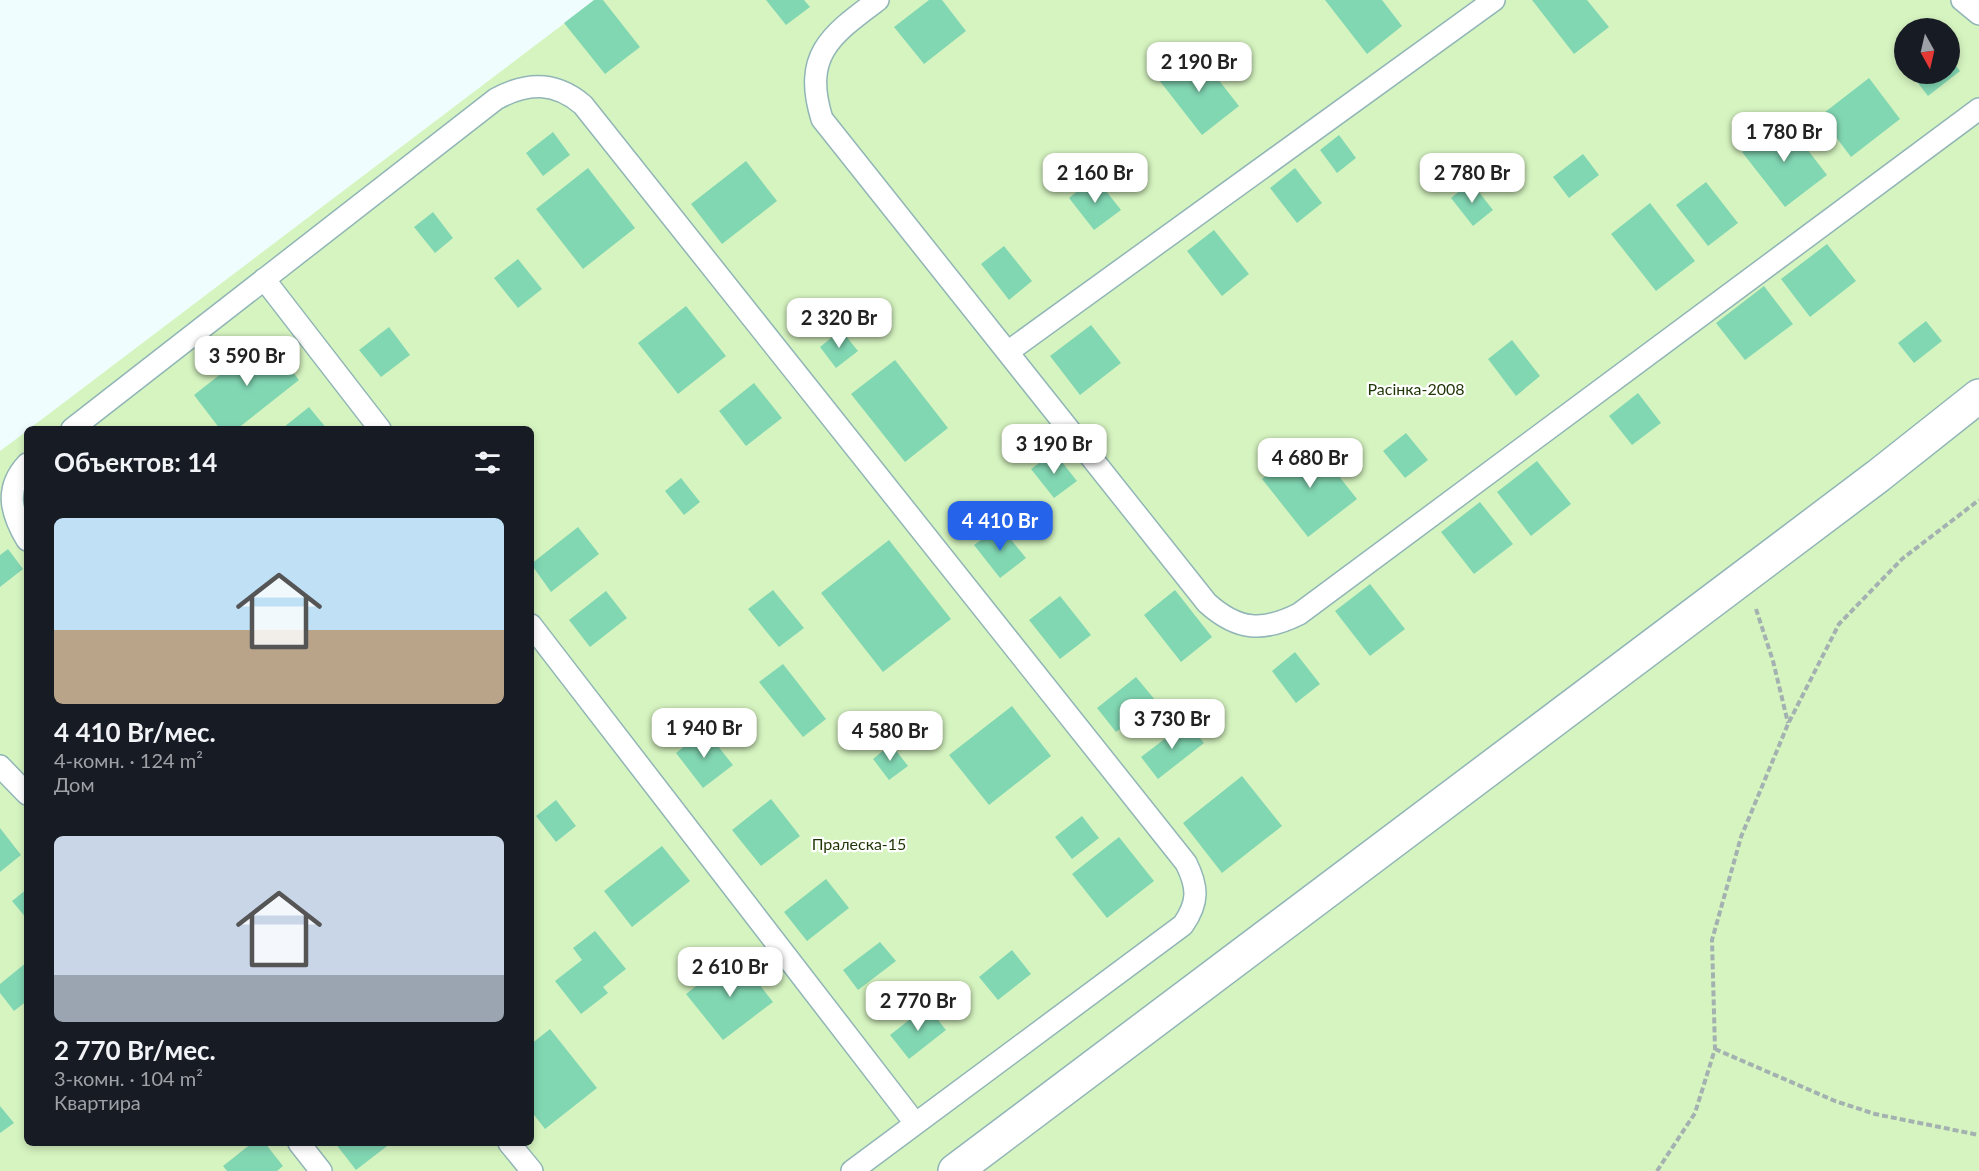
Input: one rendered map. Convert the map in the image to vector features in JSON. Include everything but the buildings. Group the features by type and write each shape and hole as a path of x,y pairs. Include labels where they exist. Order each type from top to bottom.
{"street":[{"path":"955,1171 1878,476 1979,396"}],"lane":[{"path":"878,0 838,30 826,43 818,61 814,80 822,119 832,135 1009,351 1207,603 1222,617 1238,624 1258,627 1279,624 1308,607 1979,109"},
{"path":"1009,351 1494,0"},
{"path":"1962,0 1979,14"},
{"path":"76,426 496,99 511,90 542,86 556,88 572,95 593,116 1186,863 1197,894 1193,911 1183,925 852,1171"},
{"path":"264,279 378,426"},
{"path":"24,467 19,473 11,498 12,509 24,534"},
{"path":"534,629 915,1124"},
{"path":"0,766 24,791"},
{"path":"301,1146 321,1171"},
{"path":"511,1146 532,1171"}],"path":[{"path":"1657,1171 1695,1113 1714,1049 1712,940 1741,837 1788,724 1839,624 1902,559 1979,500"},
{"path":"1746,575 1773,661 1788,724"},
{"path":"1714,1049 1835,1101 1875,1114 1979,1135"}],"green space":[{"path":"595,0 1979,0 1979,1171 0,1171 0,451 24,433 24,1146 534,1146 534,426 33,426"}],"park label":[{"name":"Расінка-2008","path":"1416,388"},
{"name":"Пралеска-15","path":"859,843"}]}
